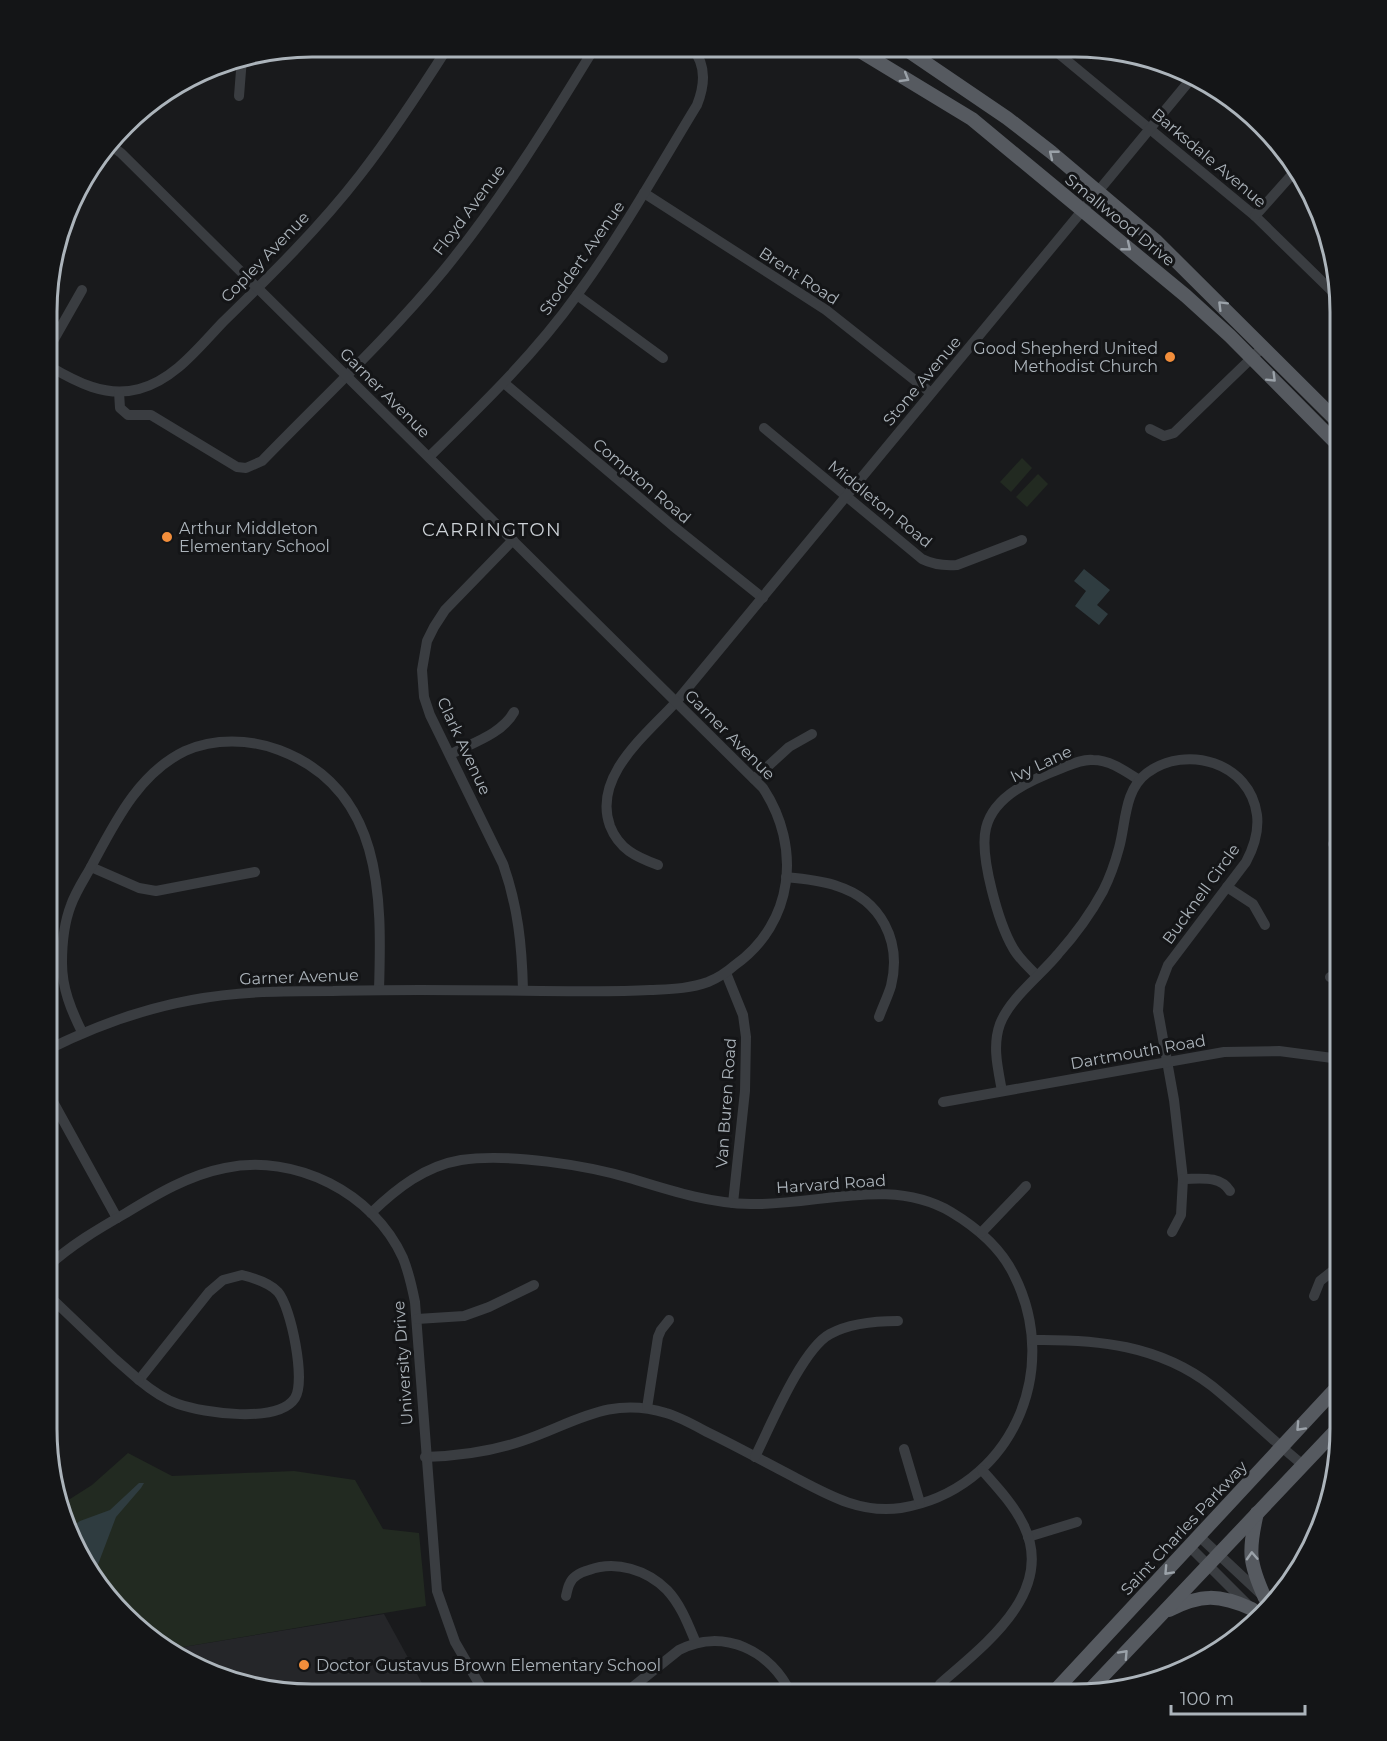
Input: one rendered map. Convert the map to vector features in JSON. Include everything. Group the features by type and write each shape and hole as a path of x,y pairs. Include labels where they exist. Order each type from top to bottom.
{"main road":[{"name":"Smallwood Drive","path":"870,57 972,119 1186,296 1252,358 1330,437"},
{"name":"Smallwood Drive","path":"917,57 1007,118 1155,240 1330,414"},
{"name":"Saint Charles Parkway","path":"1061,1684 1330,1395"},
{"path":"1097,1683 1330,1437"},
{"path":"1257,1513 1251,1542 1251,1559 1254,1574 1266,1598"},
{"path":"1161,1614 1186,1602 1206,1597 1232,1600 1254,1610"}],"street":[{"name":"Copley Avenue","path":"57,370 86,386 119,392 148,387 171,373 257,289 320,223 360,176 403,117 442,57"},
{"name":"Floyd Avenue","path":"119,392 120,408 128,416 151,415 237,467 246,468 262,461 404,316 444,270 516,173 589,57"},
{"name":"Stoddert Avenue","path":"429,458 504,383 577,295 644,194 697,105 703,90 701,62 698,57"},
{"name":"Barksdale Avenue","path":"1063,57 1256,216 1329,288"},
{"path":"239,96 241,67"},
{"name":"Stone Avenue","path":"658,865 633,855 620,844 609,822 607,797 609,787 621,764 763,598 1188,83"},
{"name":"Garner Avenue","path":"57,1045 82,1032 160,1007 205,998 268,992 679,989 709,981 726,973 752,953 768,932 783,900 786,876 782,828 769,796 754,779 116,149"},
{"path":"1256,216 1291,176"},
{"name":"Brent Road","path":"644,194 826,310 931,393"},
{"path":"57,334 82,290"},
{"path":"577,295 663,358"},
{"path":"1150,429 1164,436 1174,433 1263,347"},
{"name":"Compton Road","path":"504,383 673,526 763,598"},
{"name":"Middleton Road","path":"764,428 922,559 930,563 957,565 1022,540"},
{"name":"Clark Avenue","path":"513,540 445,610 427,641 422,670 424,697 430,715 451,754 511,887 520,930 523,990"},
{"path":"451,754 498,730 505,725 514,712"},
{"path":"754,779 789,747 812,734"},
{"path":"82,1032 66,994 62,966 70,907 78,888 119,816 137,790 154,772 183,752 208,744 232,742 271,747 291,754 327,776 342,792 353,809 363,833 376,883 380,916 379,990"},
{"name":"Bucknell Circle","path":"1139,780 1157,766 1177,759 1197,758 1232,773 1254,802 1257,813 1257,836 1246,862 1179,949 1163,975 1159,993 1158,1011 1168,1062 1183,1179 1181,1215 1172,1232"},
{"name":"Ivy Lane","path":"1037,976 1013,949 995,897 984,855 984,835 989,819 1000,804 1024,785 1083,760 1091,759 1108,763 1139,780"},
{"path":"1002,1091 996,1052 1000,1023 1037,976 1058,955 1102,893 1115,862 1130,799 1139,780"},
{"path":"91,867 132,885 156,891 255,872"},
{"path":"786,876 838,886 861,897 878,913 890,932 894,950 890,988 879,1017"},
{"path":"1227,887 1253,904 1265,925"},
{"name":"Van Buren Road","path":"726,973 743,1015 746,1037 745,1091 733,1203"},
{"name":"Dartmouth Road","path":"943,1102 1203,1055 1244,1051 1299,1052 1330,1057"},
{"path":"57,1109 117,1218"},
{"name":"Harvard Road","path":"371,1213 391,1194 426,1171 457,1161 480,1158 583,1167 684,1195 733,1203 779,1204 859,1195 895,1194 939,1206 981,1233 1005,1260 1013,1273 1025,1304 1033,1358 1025,1401 1010,1436 982,1470 952,1490 920,1503 898,1508 860,1508 818,1490 682,1419 647,1408 622,1407 596,1411 506,1446 467,1455 425,1457"},
{"name":"University Drive","path":"57,1259 79,1241 117,1218 200,1174 225,1168 249,1165 282,1167 305,1173 339,1189 371,1213 386,1230 402,1258 412,1286 417,1319 425,1457 437,1591 455,1642 479,1684"},
{"path":"1183,1179 1219,1181 1225,1184 1230,1191"},
{"path":"981,1233 1026,1186"},
{"path":"1314,1296 1320,1281 1330,1273"},
{"path":"57,1304 115,1359 140,1380 166,1398 178,1404 193,1407 263,1415 279,1411 295,1399 299,1390 300,1376 294,1339 282,1297 271,1286 248,1277 236,1276 223,1280 209,1292 140,1380"},
{"path":"417,1319 464,1316 489,1307 534,1285"},
{"path":"647,1408 658,1337 669,1320"},
{"path":"755,1457 803,1362 821,1340 847,1327 898,1321"},
{"path":"1032,1340 1108,1343 1162,1357 1212,1386 1303,1465"},
{"path":"904,1449 920,1503"},
{"path":"940,1684 979,1650 1010,1616 1028,1584 1032,1562 1028,1536 1015,1510 982,1470"},
{"path":"1028,1536 1077,1522"},
{"path":"1200,1537 1265,1599"},
{"path":"1190,1547 1254,1610"},
{"path":"566,1596 570,1582 585,1571 609,1566 637,1570 659,1584 673,1597 696,1643"},
{"path":"636,1684 671,1656 696,1643 722,1642 743,1646 753,1652 775,1667 787,1684"}],"shaded area":[{"path":"1022,458 1032,468 1011,492 1000,482"},
{"path":"1038,474 1048,484 1027,507 1016,497"},
{"path":"1084,569 1110,590 1097,605 1108,614 1099,625 1075,606 1086,591 1074,581"},
{"path":"128,1453 172,1476 294,1471 355,1480 383,1529 419,1533 426,1606 180,1647 144,1621 120,1597 91,1557 76,1527 68,1500 92,1485"},
{"path":"139,1483 144,1483 116,1517 97,1567 75,1524 110,1510"},
{"name":"Doctor Gustavus Brown Elementary School","path":"384,1614 422,1684 278,1682 214,1665 180,1648"}],"place":[{"name":"Good Shepherd United Methodist Church","path":"1170,357"},
{"name":"Arthur Middleton Elementary School","path":"167,537"},
{"name":"Doctor Gustavus Brown Elementary School","path":"304,1665"}],"district":[{"name":"CARRINGTON","path":"492,530"}]}
